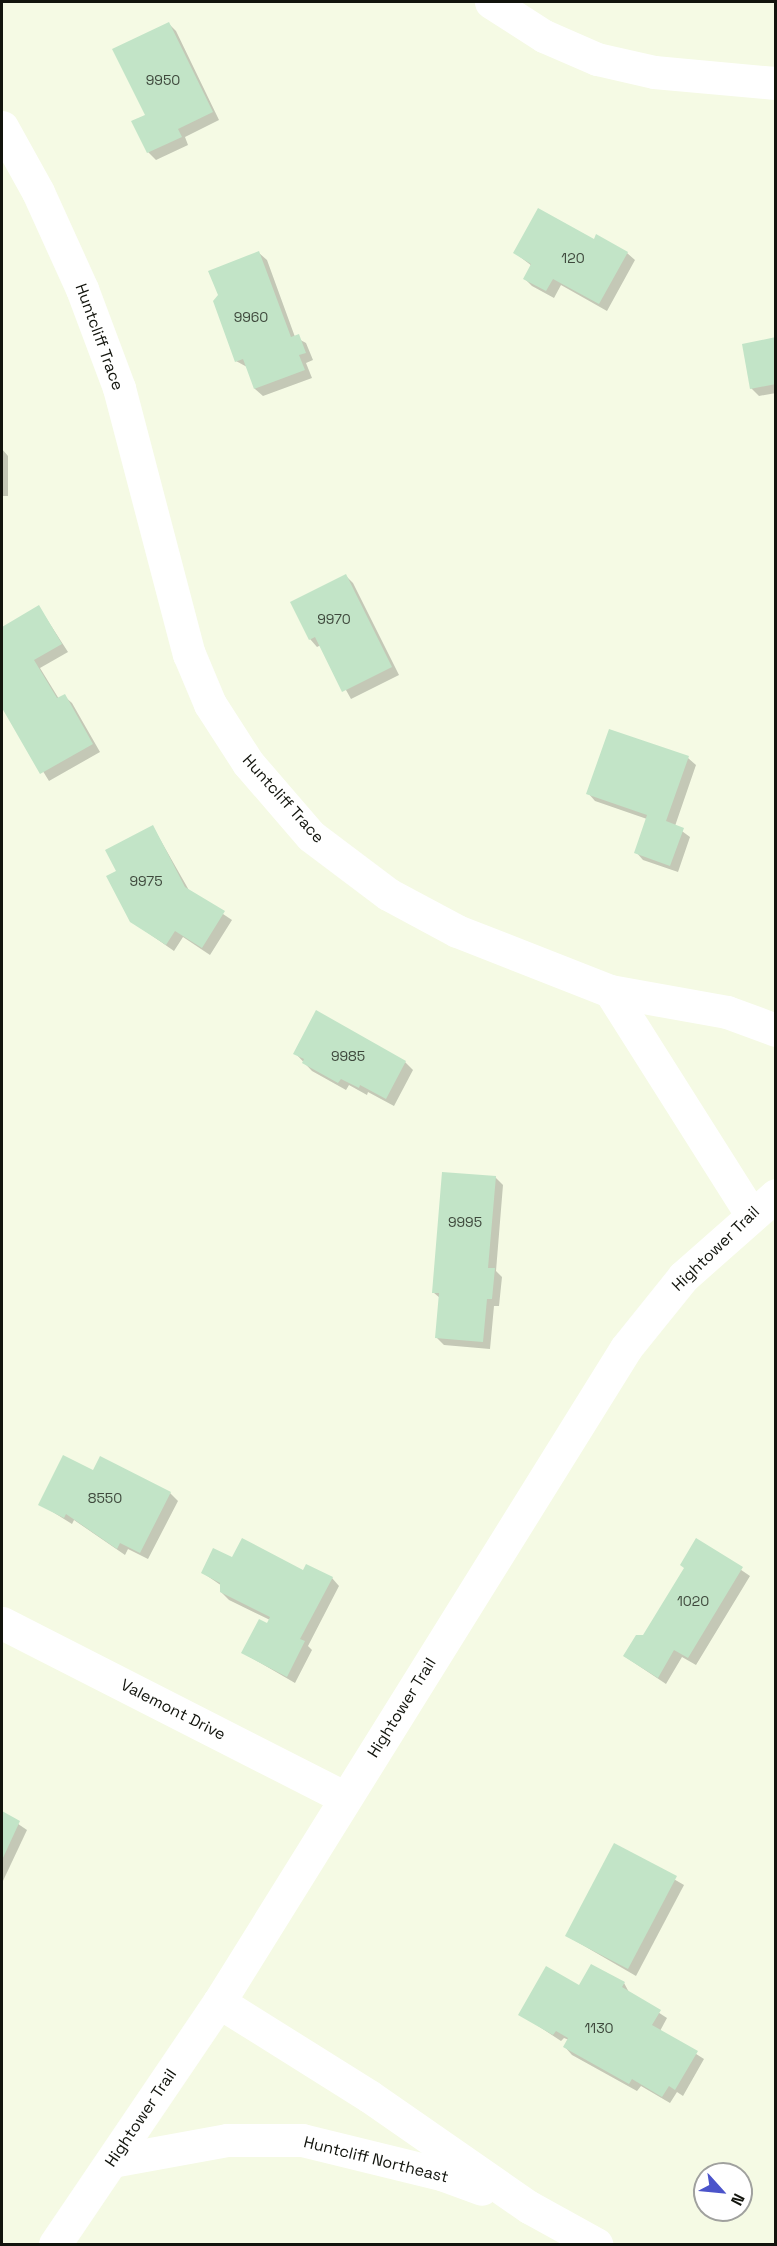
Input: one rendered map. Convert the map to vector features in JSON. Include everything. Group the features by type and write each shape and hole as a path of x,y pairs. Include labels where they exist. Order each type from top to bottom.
{"street":[{"path":"491,2 543,36 597,59 654,72 776,83"},
{"name":"Huntcliff Trace","path":"2,127 38,192 82,289 119,388 189,654 210,704 248,764 311,836 388,894 457,931 610,991 727,1012 776,1030"},
{"path":"610,991 763,1204"},
{"name":"Hightower Trail","path":"55,2244 219,2002 626,1348 683,1276 763,1204"},
{"name":"Valemont Drive","path":"2,1623 345,1798"},
{"name":"Huntcliff Northeast","path":"219,2002 369,2096 529,2207 596,2244"},
{"name":"Huntcliff Northeast","path":"112,2161 226,2140 302,2140 444,2175 529,2207"}],"building":[{"path":"169,22 213,112 178,129 182,137 147,153 131,121 145,115 112,49"},
{"path":"538,208 594,239 596,234 628,252 599,304 553,279 546,291 523,279 531,264 513,253"},
{"path":"259,251 291,337 299,334 306,353 299,355 305,370 254,389 243,359 235,362 213,301 218,295 208,271"},
{"path":"776,337 776,384 750,389 742,344"},
{"path":"346,574 392,667 342,692 315,637 309,640 290,602"},
{"path":"39,605 62,644 34,660 57,698 65,694 93,744 40,774 2,708 2,627"},
{"path":"609,729 689,756 666,821 684,828 670,866 634,853 647,815 586,794"},
{"path":"153,825 185,887 225,911 202,948 175,931 166,945 130,922 106,876 116,871 105,850"},
{"path":"316,1010 406,1061 386,1099 360,1085 359,1088 341,1079 338,1083 302,1063 304,1059 293,1054"},
{"path":"442,1172 496,1176 488,1268 495,1268 492,1299 487,1299 483,1342 435,1338 439,1293 432,1293"},
{"path":"63,1455 93,1470 100,1456 171,1492 140,1553 120,1543 117,1549 66,1514 64,1518 38,1505"},
{"path":"242,1538 303,1570 306,1564 333,1577 300,1639 305,1641 287,1677 241,1653 259,1619 267,1623 270,1617 220,1592 220,1583 201,1573 213,1548 232,1557"},
{"path":"696,1538 743,1567 688,1658 674,1650 658,1678 623,1656 636,1635 643,1635 684,1568 680,1565"},
{"path":"2,1811 20,1821 2,1860"},
{"path":"614,1843 677,1876 628,1969 565,1936"},
{"path":"591,1964 625,1982 622,1987 661,2010 652,2025 698,2051 675,2090 669,2086 662,2097 632,2079 629,2084 563,2047 568,2038 556,2031 553,2035 518,2015 546,1966 579,1985"}]}
